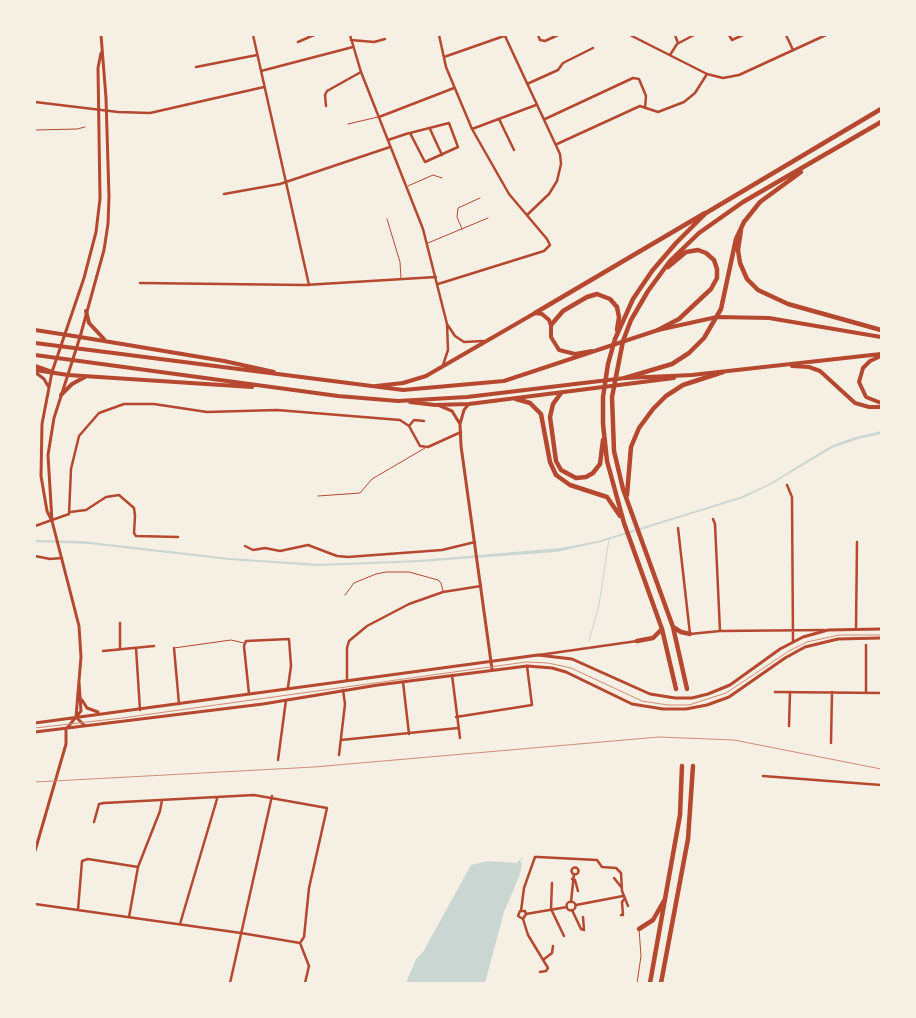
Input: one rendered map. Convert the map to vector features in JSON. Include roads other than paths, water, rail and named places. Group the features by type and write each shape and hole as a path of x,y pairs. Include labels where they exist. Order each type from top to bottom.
{"highway":[{"path":"535,313 881,109"},
{"path":"687,689 673,627 631,509 614,451 612,397 616,368 631,320 648,292 685,245 715,220 772,184 810,165 881,122"},
{"path":"626,378 672,364 689,353 706,336 718,315 726,295 735,244 742,226 760,202 810,165"},
{"path":"676,689 662,629 619,512 609,471 604,434 603,397 608,364 615,339 633,299 652,271 676,243 706,213"},
{"path":"742,226 738,250 740,263 747,278 758,290 788,304 881,330"},
{"path":"658,330 679,319 711,289 716,282 717,269 710,256 702,251 693,250 682,255 662,273"},
{"path":"551,325 562,311 586,297 596,294 607,297 615,304 618,312 619,327"},
{"path":"627,497 631,447 639,428 653,409 666,396 683,385 723,372"},
{"path":"561,393 552,406 550,419 556,461 561,470 576,478 586,477 593,473 600,464 604,434"},
{"path":"516,399 530,403 541,414 550,462 556,475 570,485 607,497 619,512"},
{"path":"673,627 680,632 690,634"},
{"path":"636,641 653,638 662,629"},
{"path":"650,983 680,815 682,766"},
{"path":"661,983 686,848 693,766"},
{"path":"639,929 653,920 666,896"}],"main road":[{"path":"86,311 92,328 106,340"},
{"path":"369,386 403,383 441,368 535,313 545,316 551,325 552,341 562,352 575,354 602,350"},
{"path":"35,343 388,390 424,390 504,381 658,330 708,318 746,316 881,337"},
{"path":"35,330 106,340 224,361 296,377"},
{"path":"35,354 358,398 435,405 469,404 516,399 692,375 881,355"},
{"path":"881,355 870,360 863,368 859,382 866,397 881,403"},
{"path":"782,365 817,370 855,403 869,407 881,407"},
{"path":"35,366 52,372"},
{"path":"35,371 85,377 272,387"},
{"path":"398,401 467,397 626,378 692,375"},
{"path":"61,395 72,384 85,377"}],"street":[{"path":"85,726 76,717 79,682 79,626 54,533 48,455 52,425 80,337 104,250 108,224 106,111 101,35"},
{"path":"254,35 309,285"},
{"path":"298,42 314,35"},
{"path":"350,35 361,72 408,186 427,243 447,324 448,352 441,368"},
{"path":"438,284 544,251 550,245 509,194 472,129 454,88 439,35"},
{"path":"538,35 542,41 558,35"},
{"path":"630,35 707,74 719,78 735,77 826,35"},
{"path":"675,35 678,43"},
{"path":"670,55 678,43 694,35"},
{"path":"729,35 732,40 743,35"},
{"path":"786,35 793,50"},
{"path":"444,56 506,36 527,84 557,144 561,164 557,181 549,194 527,215"},
{"path":"352,40 374,42 385,39"},
{"path":"261,70 353,47"},
{"path":"527,84 558,70 563,63 593,48"},
{"path":"52,521 45,503 40,461 42,418 52,372 96,232 100,187 98,68 101,50"},
{"path":"196,67 257,54"},
{"path":"326,106 324,95 327,91 361,72"},
{"path":"557,144 640,106 662,111 684,102 695,94 707,74"},
{"path":"545,120 633,78 639,79 646,96 645,108"},
{"path":"35,102 106,111 156,112 264,87"},
{"path":"379,117 454,88"},
{"path":"472,129 537,105"},
{"path":"499,119 514,150"},
{"path":"388,140 410,133 449,123 458,146 425,162 410,133"},
{"path":"430,129 442,155"},
{"path":"224,194 286,182 391,147"},
{"path":"140,283 309,285 436,277"},
{"path":"447,324 455,336 464,342 473,343 490,340"},
{"path":"35,371 44,378 49,389"},
{"path":"70,512 71,469 79,436 93,418 112,407 142,403 207,412 277,410 399,420 410,426 420,446 428,447 461,432"},
{"path":"469,404 464,410 460,424 492,669"},
{"path":"435,405 452,411 460,424"},
{"path":"410,426 414,420 424,421"},
{"path":"787,485 792,497 794,641"},
{"path":"35,526 66,516 70,512 86,510 106,497 119,495 134,508 134,533 136,536 178,537"},
{"path":"713,519 715,524 720,630"},
{"path":"678,528 690,634 720,630 881,629"},
{"path":"245,546 253,550 265,548 283,551 308,545 337,556 348,557 442,550 475,542"},
{"path":"856,542 856,630"},
{"path":"35,556 50,560 62,558"},
{"path":"347,680 347,648 349,641 383,616 443,592 481,586"},
{"path":"120,623 120,649"},
{"path":"539,655 572,659 650,694 684,698 708,694 730,685 794,641 828,630"},
{"path":"249,694 244,643 246,641 288,637 291,666 288,687"},
{"path":"35,732 286,700 492,669 527,666 552,668 566,672 614,697 639,706 686,710 707,705 729,696 785,658 805,647 838,639 881,638"},
{"path":"35,723 636,641"},
{"path":"866,645 866,693"},
{"path":"103,651 154,646"},
{"path":"136,648 140,710"},
{"path":"174,648 179,704"},
{"path":"456,717 532,705 527,666"},
{"path":"452,675 460,738"},
{"path":"66,728 81,711 82,700 79,682"},
{"path":"403,682 409,734"},
{"path":"339,755 344,704 343,690"},
{"path":"775,692 881,693"},
{"path":"789,726 790,692"},
{"path":"831,743 832,692"},
{"path":"82,700 90,710 105,713"},
{"path":"278,760 286,700"},
{"path":"35,851 66,744 66,728 59,720"},
{"path":"341,740 458,728"},
{"path":"763,776 881,785"},
{"path":"94,822 99,804 162,800 254,795 272,796 328,808 309,888 304,937 300,943"},
{"path":"230,983 272,796"},
{"path":"180,924 217,798"},
{"path":"129,917 138,867 160,811 162,800"},
{"path":"540,972 546,971 548,968 528,935 523,919 518,916 522,911 524,888 535,857 597,860 602,867 616,868 621,873 622,888 628,906"},
{"path":"78,910 82,861 88,859 138,867"},
{"path":"522,911 526,914 538,912 567,906 571,902 572,879 578,870 574,867 573,859"},
{"path":"614,878 622,888"},
{"path":"572,879 575,880 578,891"},
{"path":"552,883 551,909 564,936"},
{"path":"571,902 576,905 624,897"},
{"path":"621,915 623,914 622,902 624,897"},
{"path":"35,904 300,943"},
{"path":"572,910 576,905"},
{"path":"567,906 572,910 581,929 584,930 584,917"},
{"path":"538,912 539,916"},
{"path":"523,919 526,914"},
{"path":"300,943 309,966 305,983"},
{"path":"543,960 552,953 553,946"},
{"path":"552,953 555,956"}],"lane":[{"path":"348,124 379,117"},
{"path":"35,130 77,130 85,127"},
{"path":"408,186 433,175 442,178"},
{"path":"462,228 457,217 458,208 480,198"},
{"path":"427,243 488,218"},
{"path":"387,219 400,262 401,279"},
{"path":"419,452 420,446"},
{"path":"318,496 360,493 372,479 428,447"},
{"path":"345,595 354,583 376,574 404,571 438,580 441,583 443,592"},
{"path":"174,648 231,640 244,643"},
{"path":"637,983 641,956 639,929"}],"waterway":[{"path":"589,641 599,605 609,539"}],"tram line":[{"path":"35,728 122,718 526,662 548,663 571,668 642,701 668,705 689,705 726,693 789,651 807,642 839,635 881,635"}],"railway":[{"path":"35,782 314,767 659,737 734,740 881,769"}]}
